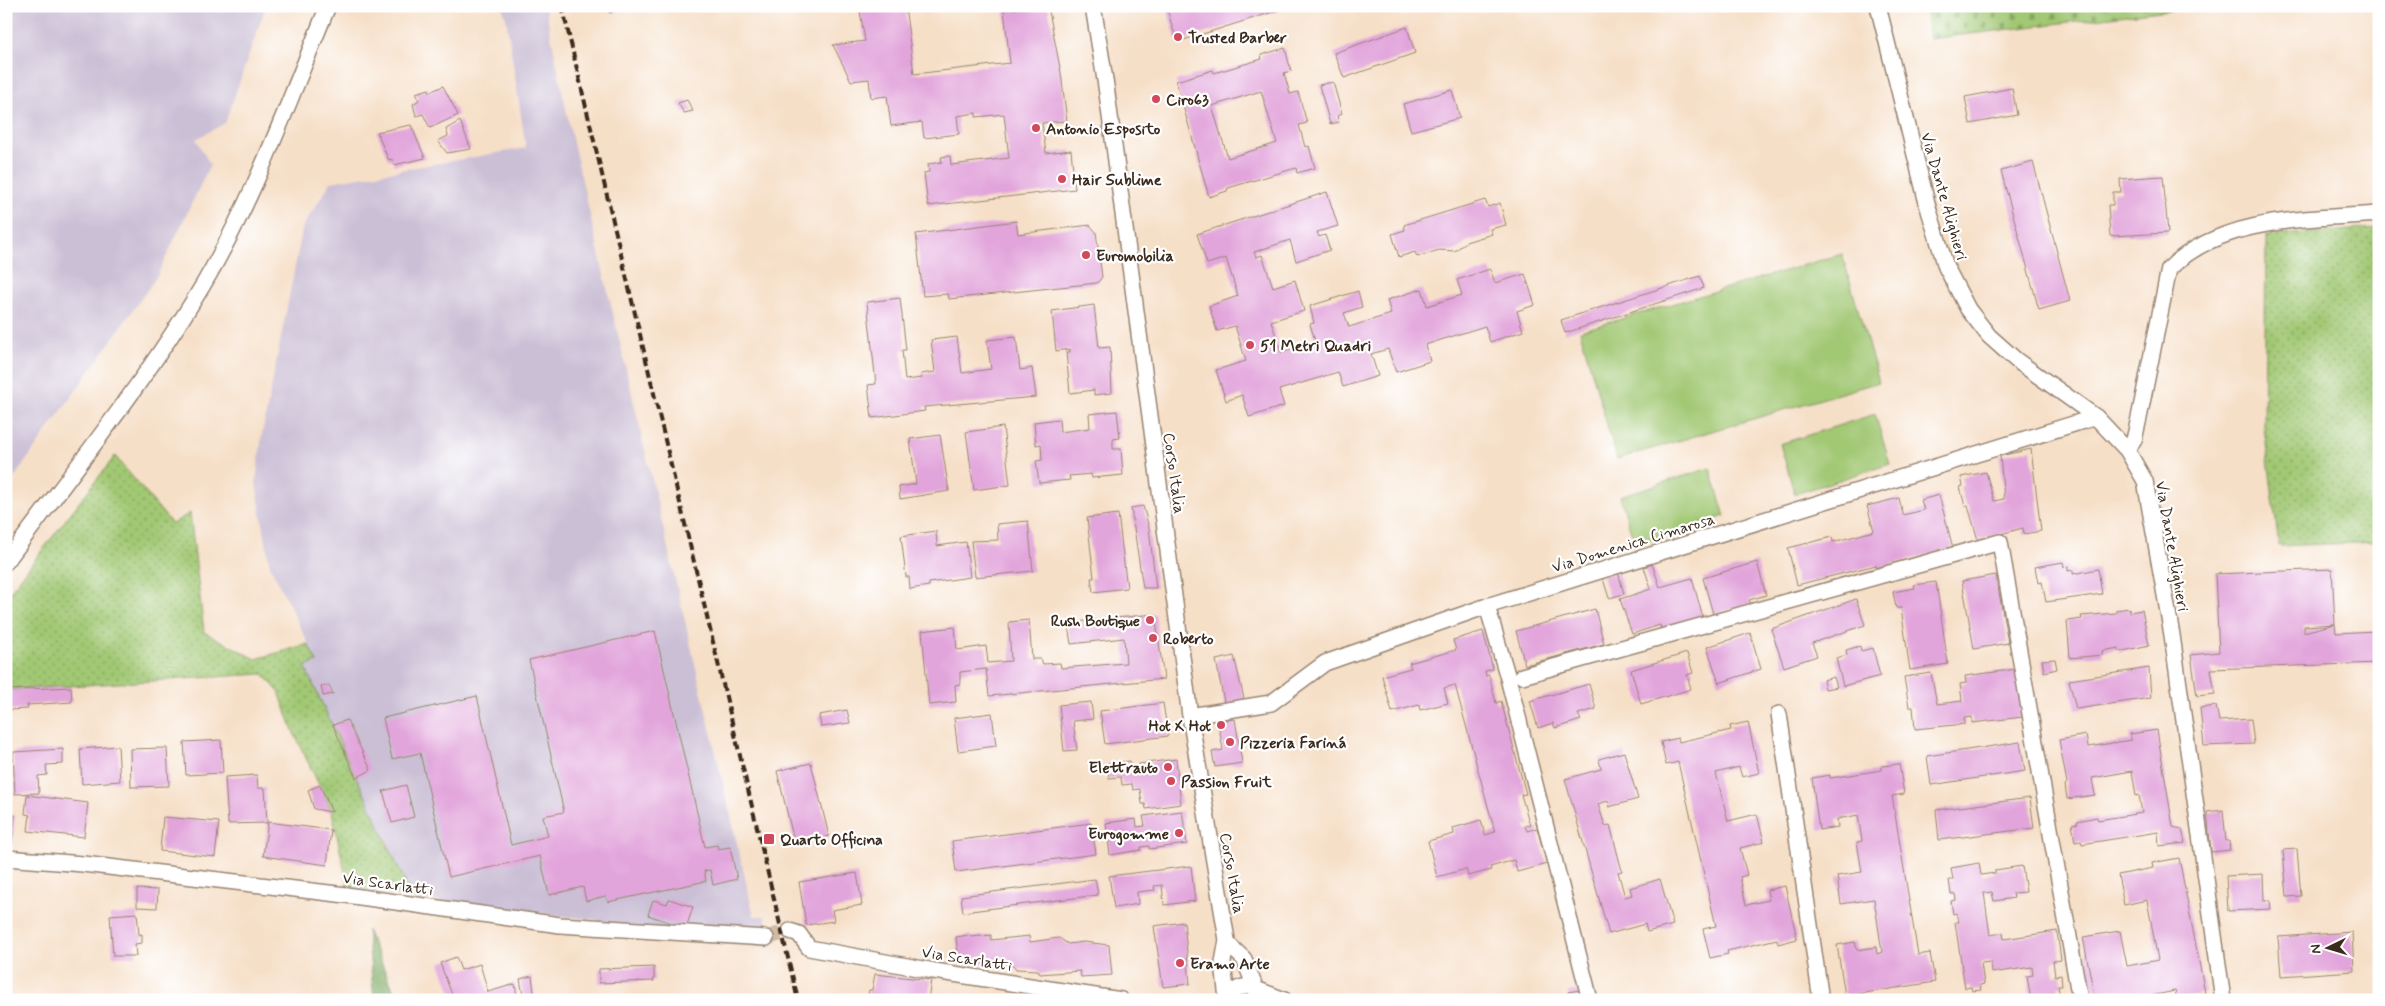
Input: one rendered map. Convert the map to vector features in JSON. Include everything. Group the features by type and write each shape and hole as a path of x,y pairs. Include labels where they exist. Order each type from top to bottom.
{"street":[{"path":"6,562 142,378 198,292 262,168 328,6"},
{"name":"Corso Italia","path":"1093,6 1106,86 1190,716 1227,943 1223,962 1227,1000"},
{"name":"Via Dante Alighieri","path":"1878,6 1928,207 1946,267 1964,300 1989,336 2016,360 2096,417 2127,450 2145,481 2172,635 2223,1000"},
{"path":"2127,450 2134,440 2170,269 2180,259 2222,236 2256,225 2379,214"},
{"name":"Via Domenica Cimarosa","path":"1190,716 1272,703 1325,663 1487,606 2096,417"},
{"path":"1522,676 2000,542 2080,1000"},
{"path":"1487,606 1508,678 1590,1000"},
{"path":"1779,714 1821,1000"},
{"name":"Via Scarlatti","path":"6,858 83,864 346,895 560,925 766,938"},
{"name":"Via Scarlatti","path":"790,931 799,934 809,948 934,972 1121,1000"},
{"path":"1227,943 1244,959 1261,993"},
{"path":"1227,1000 1235,989 1248,986 1261,993 1284,1000"}],"shaded area":[{"path":"6,6 266,6 225,123 196,139 210,165 157,276 6,489"},
{"path":"502,6 545,6 572,138 754,916 765,916 772,947 632,935 596,935 598,920 419,899 409,890 305,667 317,661 270,566 256,483 262,434 303,226 331,182 526,148 506,18"}],"green space":[{"path":"1925,6 2202,6 1929,39"},
{"path":"2379,228 2379,542 2279,546 2264,427 2266,236"},
{"path":"1842,254 1879,382 1617,459 1580,331"},
{"path":"1875,414 1890,464 1795,494 1780,444"},
{"path":"115,456 172,524 190,513 204,632 256,659 308,644 317,662 305,667 409,890 419,899 348,887 332,812 294,733 279,692 263,674 6,690 6,597"},
{"path":"1710,468 1725,516 1635,545 1620,496"},
{"path":"367,930 398,1000 374,1000"}],"building":[{"path":"606,6 626,6 610,13"},
{"path":"891,6 905,6 914,74 1010,63 1004,10 1048,6 1061,73 1067,121 1042,123 1046,153 1071,150 1075,189 928,206 924,173 929,172 928,164 942,162 941,157 950,156 951,165 1009,158 1004,114 976,117 976,113 957,116 959,134 924,138 922,122 891,126 887,96 871,98 869,79 851,81 833,45 865,41 860,11"},
{"path":"1166,6 1289,6 1289,7 1177,42"},
{"path":"1407,27 1415,53 1344,78 1334,53"},
{"path":"1285,48 1291,71 1284,73 1290,94 1298,92 1307,123 1299,125 1305,147 1309,146 1315,168 1297,173 1296,168 1228,188 1227,191 1209,197 1176,81 1213,70 1214,73 1262,59 1261,55","holes":["1261,91 1277,143 1228,158 1212,106"]},
{"path":"1333,82 1342,114 1337,116 1339,122 1330,124 1319,85"},
{"path":"443,86 458,115 430,128 423,114 416,116 413,104 419,100 416,93 429,89 430,92"},
{"path":"2012,88 2017,115 1970,124 1965,97"},
{"path":"1452,90 1460,118 1411,131 1403,104"},
{"path":"687,100 693,111 684,113 678,103"},
{"path":"460,121 471,149 447,153 438,141 448,136 446,129"},
{"path":"411,125 425,158 394,165 393,160 388,159 377,132"},
{"path":"2033,162 2070,301 2039,310 2001,171"},
{"path":"2163,176 2168,233 2110,236 2108,205 2113,205 2113,192 2121,192 2120,179"},
{"path":"1327,192 1338,226 1317,232 1319,237 1325,235 1330,250 1296,261 1290,240 1254,252 1256,257 1262,255 1273,287 1295,280 1304,311 1271,321 1281,352 1315,341 1310,324 1314,323 1310,306 1358,291 1362,307 1344,313 1349,327 1391,314 1387,300 1422,289 1427,306 1462,295 1457,280 1490,269 1495,283 1525,274 1535,305 1517,311 1523,331 1490,342 1485,326 1425,345 1430,361 1396,372 1388,349 1371,354 1378,376 1343,387 1338,372 1279,390 1284,406 1249,417 1242,395 1226,401 1216,370 1246,361 1235,326 1217,331 1209,306 1238,296 1226,258 1207,264 1197,234"},
{"path":"1485,200 1488,207 1500,203 1506,225 1490,229 1492,234 1466,242 1455,251 1439,250 1417,257 1415,252 1399,257 1392,234 1405,230 1404,225"},
{"path":"1016,221 1018,234 1090,225 1096,232 1102,277 1097,283 949,299 948,294 923,296 916,234"},
{"path":"1700,276 1704,288 1565,333 1561,320"},
{"path":"900,298 906,350 902,350 905,380 922,378 921,374 935,372 931,340 957,337 962,373 991,369 987,340 1016,337 1020,370 1032,368 1036,397 924,407 925,411 872,418 868,385 876,384 867,302"},
{"path":"1094,305 1099,348 1110,347 1112,393 1094,395 1094,390 1070,393 1066,352 1070,352 1070,349 1056,351 1052,311"},
{"path":"1117,411 1120,438 1113,439 1113,449 1121,449 1123,475 1092,478 1091,474 1069,476 1070,480 1039,483 1036,461 1042,460 1041,444 1036,445 1034,422 1059,419 1060,432 1090,428 1089,414"},
{"path":"1003,427 1010,485 974,490 966,432"},
{"path":"940,435 949,491 900,499 899,487 916,484 910,439"},
{"path":"2031,449 2041,531 2024,534 2023,528 1978,540 1968,506 1965,506 1960,487 1963,486 1961,477 1986,472 1994,501 2004,499 2000,456"},
{"path":"1939,495 1953,548 1877,568 1876,565 1797,585 1788,548 1832,537 1833,542 1874,531 1867,506 1899,498 1903,515 1924,510 1921,500"},
{"path":"1143,506 1149,528 1156,588 1143,588 1131,508"},
{"path":"1118,514 1127,588 1093,592 1091,578 1094,578 1087,518"},
{"path":"1028,521 1033,571 975,577 971,541 998,540 997,524"},
{"path":"936,531 937,546 966,542 970,577 929,583 929,586 910,589 909,577 906,577 901,536"},
{"path":"1757,562 1766,595 1749,600 1751,604 1713,614 1703,578"},
{"path":"2063,562 2064,567 2068,566 2068,571 2073,570 2073,574 2098,569 2102,594 2046,602 2042,582 2038,583 2035,567"},
{"path":"1652,564 1660,587 1692,578 1703,618 1661,630 1660,625 1632,634 1620,599 1651,589 1644,567"},
{"path":"2332,569 2336,633 2375,631 2379,647 2379,663 2211,669 2215,694 2197,696 2191,655 2219,652 2215,574","holes":["2335,624 2304,632 2304,626"]},
{"path":"1618,572 1624,594 1609,598 1602,576"},
{"path":"1996,575 2008,643 1974,649 1962,581"},
{"path":"1936,582 1948,664 1910,670 1901,608 1896,608 1893,592 1915,588 1914,585"},
{"path":"1856,599 1865,625 1812,643 1817,656 1784,667 1771,629"},
{"path":"2129,608 2130,612 2142,610 2149,645 2119,652 2119,648 2102,651 2103,655 2070,658 2067,621 2082,619 2081,616 2116,613 2116,610"},
{"path":"1595,609 1604,644 1525,665 1516,631"},
{"path":"1155,614 1164,679 989,696 986,669 960,672 960,684 955,685 956,702 929,705 922,631 955,627 957,650 986,646 988,663 1011,661 1009,622 1029,620 1032,659 1041,659 1043,664 1060,663 1061,668 1126,663 1124,638 1071,644 1068,626 1076,625 1076,622"},
{"path":"655,631 705,847 717,845 718,849 730,847 737,879 713,885 710,870 704,871 706,881 608,902 606,896 586,901 583,887 549,895 540,856 449,877 420,753 392,759 383,718 477,696 511,845 548,836 543,816 564,812 529,660"},
{"path":"1483,631 1493,669 1485,671 1486,676 1489,675 1496,703 1501,701 1526,794 1521,795 1530,825 1525,826 1527,831 1537,828 1547,864 1517,872 1514,860 1490,867 1491,870 1468,876 1466,869 1437,877 1428,841 1454,834 1453,828 1481,820 1485,835 1495,832 1455,685 1444,688 1448,703 1420,710 1419,705 1392,712 1382,676 1411,668 1409,663 1456,650 1453,640"},
{"path":"1750,633 1761,669 1719,683 1707,647"},
{"path":"1860,646 1861,651 1873,648 1880,676 1843,686 1836,658 1847,655 1846,650"},
{"path":"1687,653 1693,673 1687,675 1691,689 1641,704 1631,670"},
{"path":"1234,656 1245,703 1225,707 1216,660"},
{"path":"2055,659 2057,669 2044,672 2042,660"},
{"path":"2149,668 2151,698 2076,709 2069,680"},
{"path":"2017,669 2023,717 1972,723 1972,717 1964,718 1965,724 1915,729 1913,707 1909,707 1904,677 1931,673 1937,704 1962,701 1960,684 1966,683 1965,676"},
{"path":"1834,677 1837,687 1825,689 1823,680"},
{"path":"1589,684 1596,709 1578,714 1581,720 1555,728 1553,723 1538,728 1530,701"},
{"path":"329,685 333,694 323,696 321,686"},
{"path":"71,687 72,702 27,705 28,709 8,710 9,719 6,719 6,690"},
{"path":"1091,702 1093,719 1073,721 1077,750 1064,751 1059,705"},
{"path":"1163,703 1168,736 1105,744 1100,711"},
{"path":"2216,706 2219,721 2251,719 2254,744 2204,746 2200,708"},
{"path":"847,710 850,723 821,727 819,715"},
{"path":"992,713 996,746 958,751 954,718"},
{"path":"1235,719 1242,763 1215,767 1212,752 1223,750 1218,721"},
{"path":"347,720 371,770 356,778 333,725"},
{"path":"1748,722 1759,773 1742,777 1739,767 1716,773 1728,821 1757,814 1764,842 1740,848 1747,875 1740,877 1746,905 1769,900 1767,890 1785,886 1797,939 1778,944 1777,939 1727,951 1728,954 1710,958 1703,929 1716,926 1678,762 1666,765 1661,742 1678,738 1679,742 1731,730 1730,726"},
{"path":"2157,730 2173,827 2182,829 2185,843 2159,846 2158,832 2082,844 2081,841 2075,842 2072,824 2078,823 2077,821 2097,817 2098,820 2142,813 2139,795 2136,796 2132,771 2092,778 2095,795 2067,799 2065,785 2067,783 2059,740 2086,735 2088,747 2131,740 2130,734"},
{"path":"221,740 223,773 186,775 184,742"},
{"path":"2020,742 2025,771 1931,785 1927,756"},
{"path":"118,746 120,781 82,784 80,749"},
{"path":"167,748 169,786 131,787 130,749"},
{"path":"63,749 63,764 46,765 47,775 38,776 39,793 15,794 13,752"},
{"path":"1624,752 1638,799 1609,807 1608,801 1598,804 1605,826 1610,825 1622,871 1618,872 1625,897 1632,895 1630,888 1660,879 1673,925 1647,932 1645,924 1609,934 1565,779 1601,769 1599,759"},
{"path":"1176,759 1181,804 1146,809 1145,804 1142,804 1140,789 1133,790 1132,784 1122,785 1121,777 1109,778 1107,764 1130,761 1131,771 1139,770 1139,764"},
{"path":"811,763 829,836 795,845 777,771"},
{"path":"1899,764 1904,794 1892,796 1918,955 1930,953 1935,982 1845,996 1837,945 1855,942 1857,950 1876,947 1877,954 1882,952 1874,899 1841,904 1837,876 1862,872 1857,842 1862,841 1858,815 1837,819 1838,827 1819,830 1812,778 1830,775 1830,778 1882,770 1882,766"},
{"path":"257,775 258,788 265,788 267,823 228,824 225,777"},
{"path":"320,785 332,812 314,809 308,790"},
{"path":"406,785 414,817 392,823 383,791"},
{"path":"27,795 88,803 84,837 28,831 30,815 25,814"},
{"path":"2030,798 2034,828 1939,840 1936,810"},
{"path":"2223,810 2226,841 2229,841 2230,850 2211,852 2207,812"},
{"path":"1182,811 1187,844 1149,849 1149,846 1141,847 1141,850 1110,855 1106,823 1136,819 1137,827 1145,826 1143,816"},
{"path":"6,815 15,815 12,844 6,843"},
{"path":"163,817 219,822 215,857 160,851"},
{"path":"268,822 331,830 327,865 263,856"},
{"path":"1091,823 1096,854 956,872 952,841"},
{"path":"2297,849 2301,896 2287,897 2283,850"},
{"path":"2179,858 2205,993 2177,999 2175,991 2131,1000 2095,1000 2083,937 2120,931 2127,966 2158,960 2147,900 2124,905 2118,875 2153,868 2152,863"},
{"path":"1979,863 1981,875 1995,873 1995,870 2022,866 2026,892 2013,893 2014,898 1994,901 1992,892 1984,893 1990,935 2003,933 2004,939 2057,931 2061,960 2053,961 2055,976 2061,975 2062,986 2058,986 2060,996 2031,1000 2027,976 2033,975 2032,967 1992,973 1991,962 1981,963 1984,984 1980,985 1981,990 1972,991 1971,987 1965,988 1955,922 1959,922 1957,913 1953,914 1951,901 1956,900 1955,894 1951,894 1949,880 1953,880 1951,868"},
{"path":"1191,866 1195,901 1164,905 1162,885 1154,886 1155,890 1137,892 1138,904 1114,908 1109,876"},
{"path":"857,873 862,905 832,910 834,921 806,925 799,882"},
{"path":"2263,874 2264,900 2270,900 2271,909 2228,911 2226,876"},
{"path":"1095,879 1098,895 963,912 961,896"},
{"path":"137,889 158,890 157,908 137,907"},
{"path":"669,899 693,907 686,928 648,915 653,900 667,904"},
{"path":"137,913 139,935 142,934 142,943 135,944 136,956 113,956 110,915"},
{"path":"1184,922 1190,984 1163,987 1154,926"},
{"path":"2352,932 2354,971 2281,976 2278,937"},
{"path":"969,935 971,937 991,935 991,940 1029,936 1030,942 1059,938 1068,944 1084,942 1109,945 1112,975 1081,977 1080,971 1040,974 1038,970 1016,969 1014,966 988,966 987,963 971,965 970,961 959,962 956,937"},
{"path":"456,957 461,970 480,964 488,992 515,984 517,996 523,995 520,979 532,976 535,1000 454,1000 440,963"},
{"path":"654,967 654,981 599,983 599,969"},
{"path":"875,974 931,980 928,1000 867,1000 869,990 872,990"},
{"path":"1579,990 1581,998 1569,1000 1568,992"}],"tunnel":[{"path":"766,938 790,931"}],"railway":[{"path":"562,6 798,1000"}],"place":[{"name":"Trusted Barber","path":"1178,37"},
{"name":"Ciro63","path":"1156,99"},
{"name":"Antonio Esposito","path":"1036,128"},
{"name":"Hair Sublime","path":"1062,179"},
{"name":"Euromobilia","path":"1086,255"},
{"name":"51 Metri Quadri","path":"1250,345"},
{"name":"Rush Boutique","path":"1150,620"},
{"name":"Roberto","path":"1153,638"},
{"name":"Hot X Hot","path":"1221,725"},
{"name":"Pizzeria Fariná","path":"1230,742"},
{"name":"Elettrauto","path":"1168,767"},
{"name":"Passion Fruit","path":"1171,781"},
{"name":"Eurogomme","path":"1179,833"},
{"name":"Quarto Officina","path":"769,839"},
{"name":"Eramo Arte","path":"1180,963"}]}
